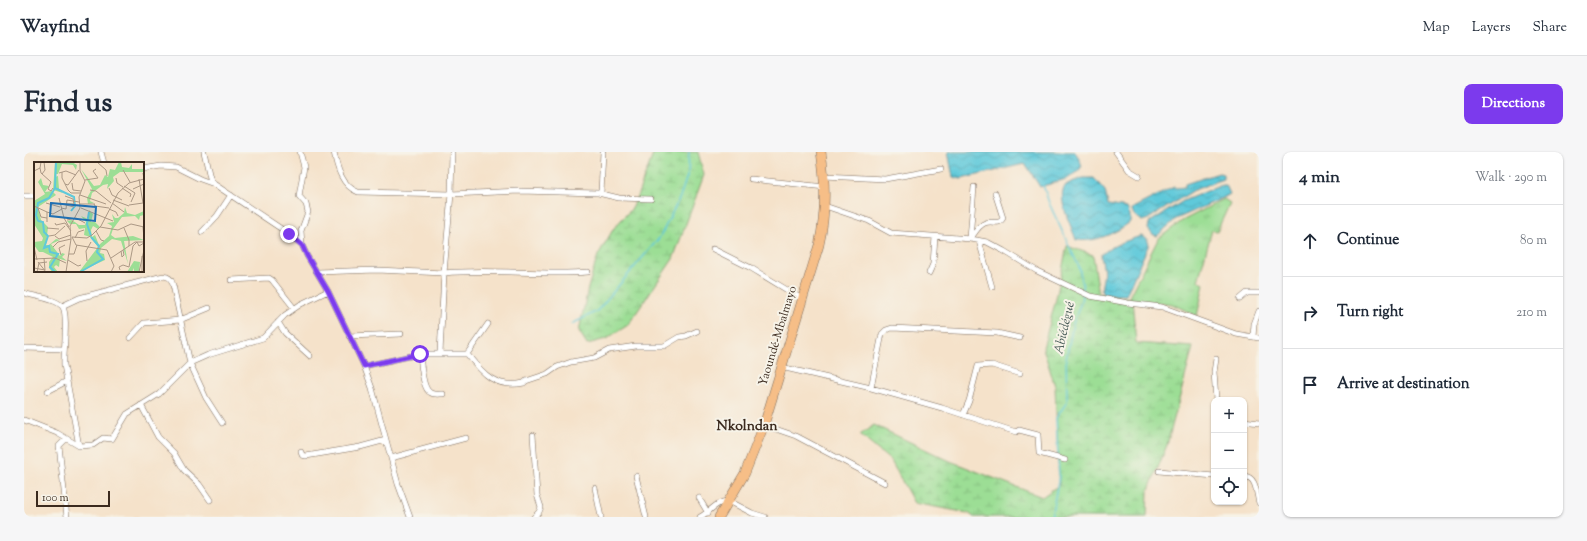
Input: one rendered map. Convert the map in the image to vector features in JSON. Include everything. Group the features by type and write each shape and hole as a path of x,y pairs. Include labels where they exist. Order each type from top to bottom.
{"highway":[{"name":"Yaoundé-Mbalmayo","path":"719,517 745,472 764,425 819,245 825,206 825,187 821,152"}],"street":[{"path":"101,152 104,162"},
{"path":"204,152 210,178 214,184"},
{"path":"300,152 304,167 299,196 306,204 308,212 301,231 302,245 328,291 364,366 372,388 398,484 410,517"},
{"path":"334,152 337,167 345,183 351,190 358,192 451,194 519,191 601,193 619,198 651,199"},
{"path":"440,353 444,273 451,194 452,152"},
{"path":"601,193 603,152"},
{"path":"1116,152 1129,170 1138,176"},
{"path":"144,169 161,166 176,167 200,180 214,184 289,234 302,245"},
{"path":"824,176 885,179 941,170"},
{"path":"751,179 825,187"},
{"path":"970,239 974,187"},
{"path":"970,239 981,225 986,222 998,223 1003,218 996,193"},
{"path":"202,232 220,212 231,195"},
{"path":"825,206 869,221 891,233 970,239 987,242 1037,271 1090,296 1128,304 1162,307 1236,334 1259,338"},
{"path":"929,273 933,264 935,237"},
{"path":"979,241 992,287"},
{"path":"712,248 751,268 802,299"},
{"path":"317,272 378,270 444,273 492,271 560,274 588,272"},
{"path":"62,306 79,298 168,276 172,279 190,364 206,398 222,422"},
{"path":"231,280 269,278 294,308"},
{"path":"24,420 57,434 79,446 93,444 103,438 112,439 127,414 159,394 190,364 208,355 263,338 294,308 328,291"},
{"path":"1240,298 1247,292 1259,293"},
{"path":"24,293 55,302 62,306 66,313 64,349 67,381 79,446"},
{"path":"130,338 144,323 180,320 209,308"},
{"path":"1253,337 1254,324 1259,311"},
{"path":"278,322 285,333 310,356"},
{"path":"467,354 488,324"},
{"path":"871,388 882,334 886,330 892,328 990,332 1020,338"},
{"path":"467,354 478,369 497,382 503,384 519,384 547,374 563,364 594,358 609,350 636,346 664,346 679,337 686,336 697,331"},
{"path":"350,336 400,334"},
{"path":"24,348 64,349"},
{"path":"364,366 420,354 467,354"},
{"path":"420,354 423,381 428,392 431,394 443,394"},
{"path":"1216,359 1214,372 1216,397"},
{"path":"963,415 969,401 978,366 992,365 1020,374"},
{"path":"781,367 871,388 1016,432 1019,430 1038,435 1039,453 1065,460"},
{"path":"48,391 67,381"},
{"path":"141,405 158,437 174,453 184,470 199,484 210,500"},
{"path":"1247,421 1259,423"},
{"path":"764,425 796,436 885,483"},
{"path":"533,436 537,495 541,507 539,512 534,517"},
{"path":"392,458 466,438"},
{"path":"66,440 59,446 67,517"},
{"path":"301,452 302,456 306,456 360,447 386,440"},
{"path":"1158,471 1211,476"},
{"path":"636,476 646,517"},
{"path":"1247,477 1252,479 1255,484 1259,503"},
{"path":"595,488 601,517"},
{"path":"699,498 708,513"},
{"path":"700,517 708,513 722,502 729,501 752,513 766,517"}],"green space":[{"path":"654,152 698,152 704,175 673,259 628,325 606,339 587,344 579,331 588,288 598,255 614,228 633,207"},
{"path":"1224,199 1230,203 1217,231 1212,230 1198,281 1204,284 1197,316 1172,304 1128,299 1158,239 1182,221"},
{"path":"1067,246 1093,255 1099,294 1132,299 1136,343 1193,347 1167,445 1148,492 1147,517 974,517 968,513 914,503 891,461 860,435 874,425 950,461 1042,497 1059,485 1055,386 1043,348 1056,299"}],"water":[{"path":"948,152 1075,152 1082,166 1079,171 1063,180 1040,187 1027,166 1024,164 961,179 953,177"},
{"path":"1219,173 1223,174 1223,179 1194,190 1148,219 1142,221 1134,215 1132,210 1133,208 1174,187 1185,187 1185,184"},
{"path":"1083,178 1094,178 1105,191 1108,205 1127,208 1130,215 1130,222 1118,230 1098,239 1083,241 1076,240 1065,212 1062,196 1066,185"},
{"path":"1222,185 1226,185 1230,194 1176,219 1157,236 1152,234 1148,229 1149,223 1183,201"},
{"path":"1141,236 1147,239 1149,244 1126,295 1106,295 1102,293 1104,273 1101,255 1115,246"}],"waterway":[{"path":"572,324 597,311 660,237 680,197 688,173 689,152"},
{"name":"Abiédégué","path":"1043,185 1049,203 1079,267 1083,287 1081,302 1073,324 1066,359 1067,402 1056,418 1059,477 1051,517"}],"district":[{"name":"Nkolndan","path":"747,427"}],"route":[{"path":"289,234 302,245 328,291 364,366 420,354"}]}
